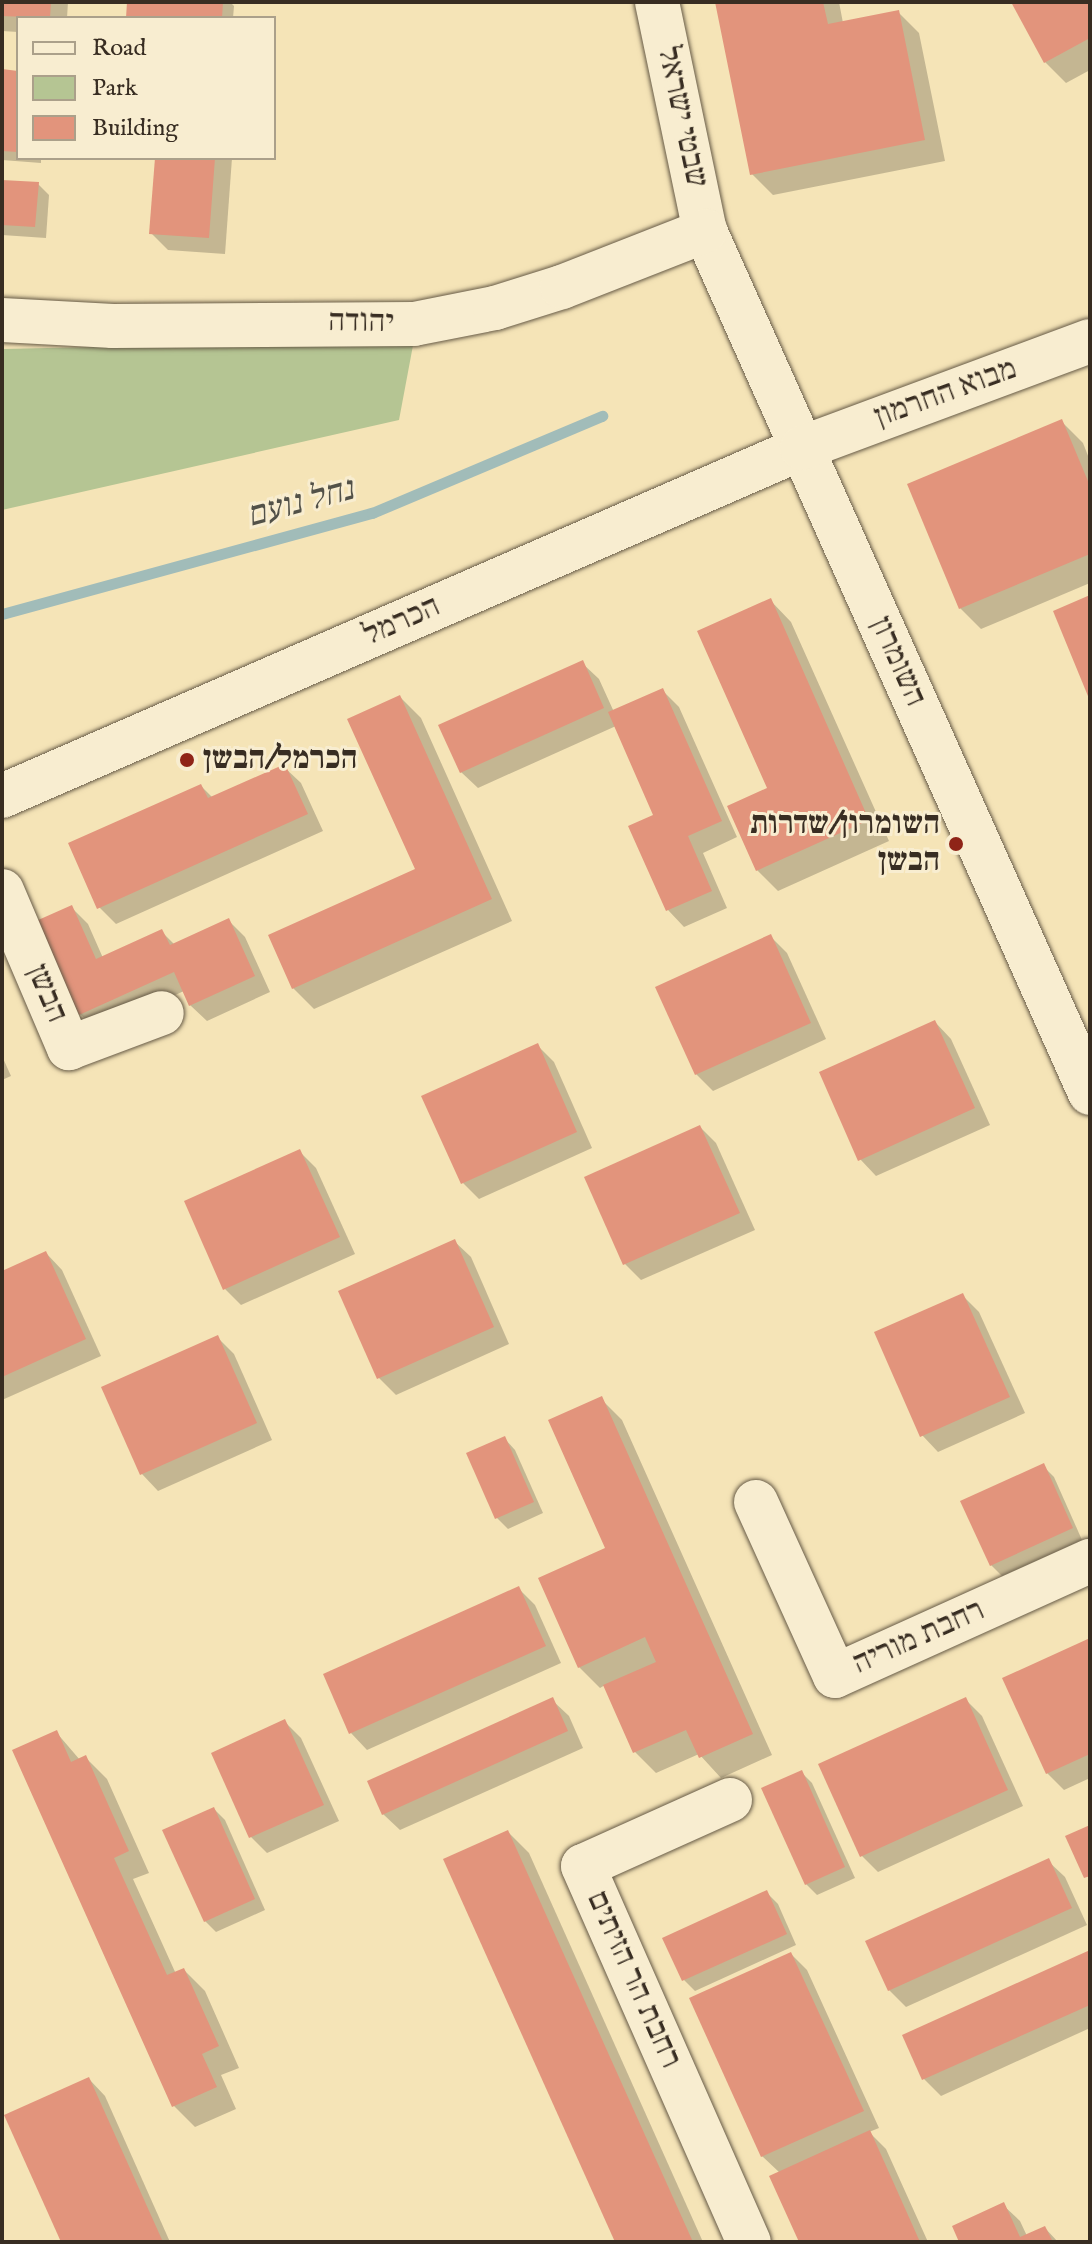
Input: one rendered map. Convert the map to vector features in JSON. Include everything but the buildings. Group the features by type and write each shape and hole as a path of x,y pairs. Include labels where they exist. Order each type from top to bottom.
{"street":[{"name":"שבטי ישראל","path":"657,2 705,231"},
{"name":"יהודה","path":"2,320 113,326 347,322 414,324 508,304 705,231"},
{"name":"השומרון","path":"705,231 1090,1093"},
{"name":"מבוא החרמון","path":"802,448 1090,341"},
{"name":"הכרמל","path":"2,796 802,448"},
{"name":"הבשן","path":"2,891 69,1048 162,1013"},
{"name":"רחבת מוריה","path":"756,1502 835,1676 1090,1561"},
{"name":"רחבת הר הזיתים","path":"730,1800 583,1866 749,2242"}],"green space":[{"path":"414,340 399,420 2,510 2,349"}],"waterway":[{"name":"נחל נועם","path":"2,614 372,513 602,416"}],"place":[{"name":"הכרמל/הבשן","path":"187,760"},
{"name":"השומרון/שדרות הבשן","path":"956,844"}]}
